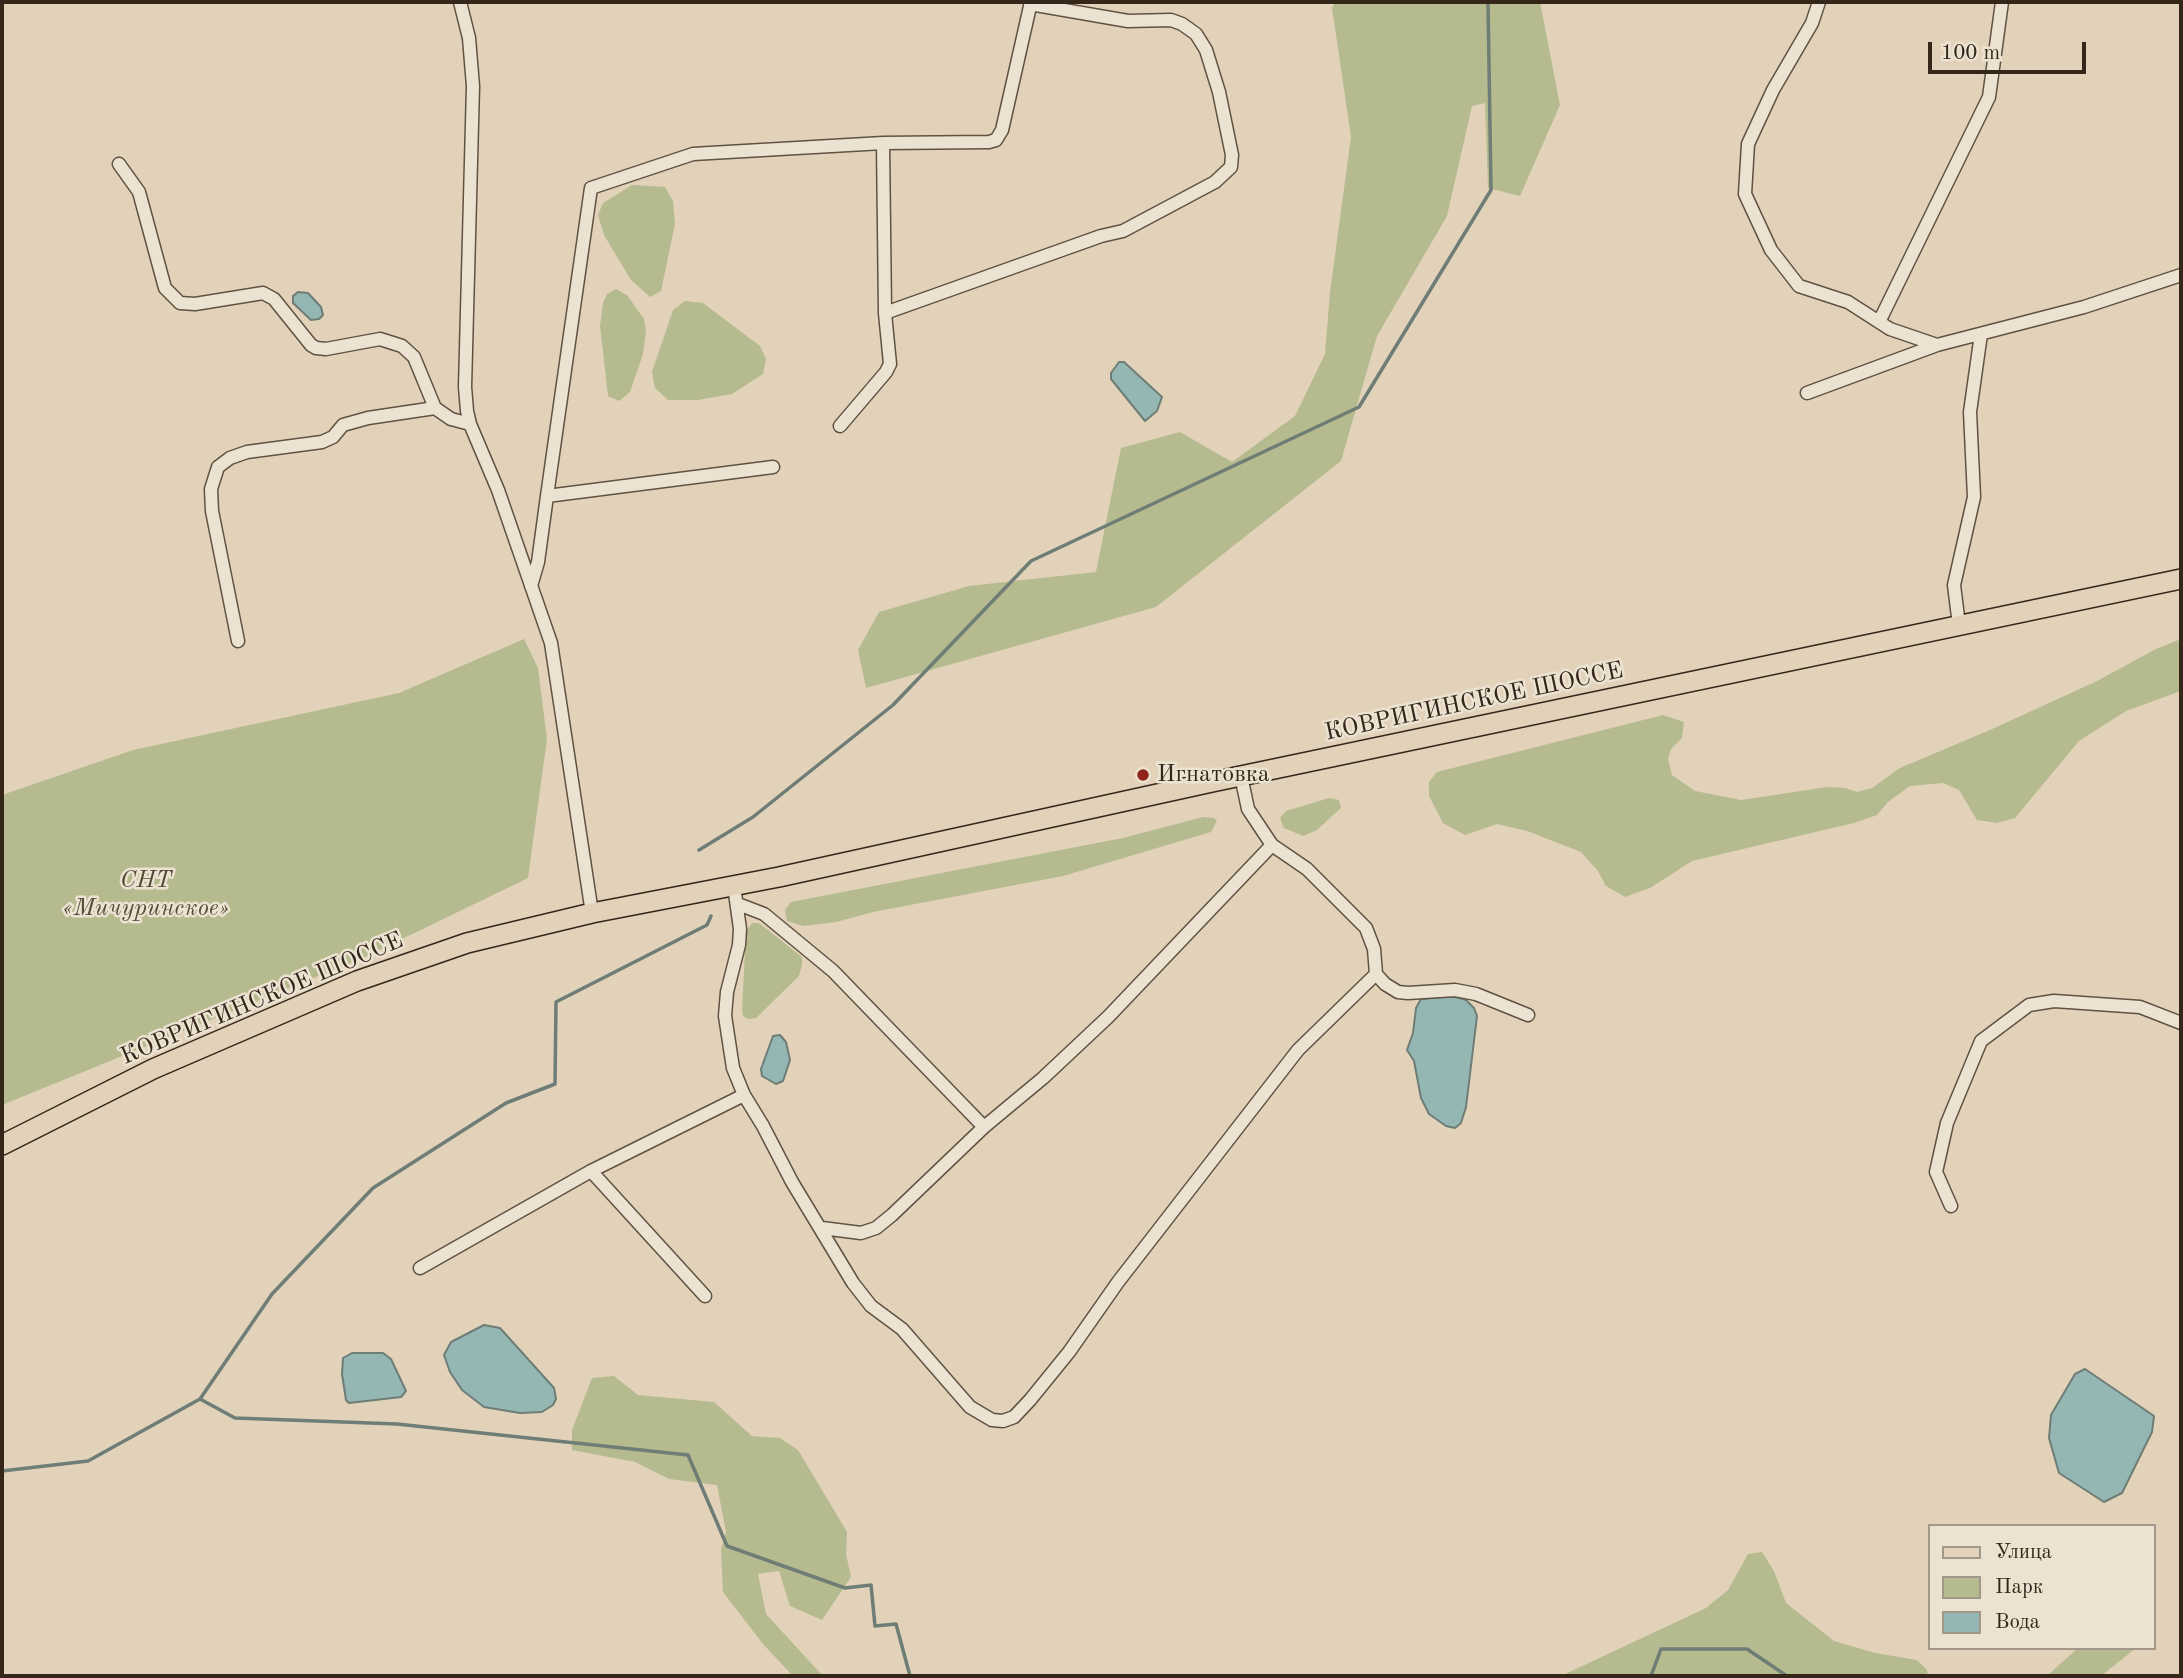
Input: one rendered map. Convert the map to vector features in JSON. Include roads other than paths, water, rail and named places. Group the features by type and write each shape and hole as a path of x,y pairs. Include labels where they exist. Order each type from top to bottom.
{"main road":[{"name":"КОВРИГИНСКОЕ ШОССЕ","path":"2,1145 153,1069 357,981 467,943 592,913 736,895 779,877 1241,776 2181,579"}],"street":[{"path":"460,2 469,38 473,86 465,387 470,424 498,490 551,643 592,913"},
{"path":"1819,2 1812,23 1773,90 1748,144 1745,194 1771,250 1799,286 1848,302 1890,329 1937,345"},
{"path":"1879,322 1989,97 2002,2"},
{"path":"531,586 538,562 591,188 692,154 883,143 996,140 1002,130 1030,3 1128,21 1171,20 1196,34 1206,50 1219,92 1232,155 1231,167 1215,182 1123,231 1101,236 886,313"},
{"path":"840,426 890,364 886,313 883,143"},
{"path":"119,164 139,192 165,288 180,303 195,304 263,293 274,299 316,348 326,349 380,339 402,346 414,357 435,408 451,419 470,424"},
{"path":"1807,393 1937,345 2084,307 2181,275"},
{"path":"1959,625 1954,585 1974,497 1970,412 1981,334"},
{"path":"238,640 212,511 211,489 218,467 230,458 247,452 322,442 333,437 343,425 368,418 435,408"},
{"path":"547,496 773,467"},
{"path":"1241,776 1248,809 1272,845 1307,869 1366,928 1374,949 1376,974 1385,984 1398,992 1455,990 1476,994 1528,1014"},
{"path":"822,1228 861,1233 876,1228 892,1215 984,1127 1043,1078 1108,1017 1272,845"},
{"path":"736,895 739,945 727,992 725,1016 733,1069 744,1095 792,1182 853,1283 871,1306 902,1329 970,1407 992,1420 1003,1421 1014,1417 1069,1352 1126,1271 1298,1050 1376,974"},
{"path":"736,895 833,971 984,1127"},
{"path":"1951,1206 1936,1172 1947,1123 1981,1041 2028,1005 2054,1001 2140,1007 2181,1023"},
{"path":"420,1268 591,1171 744,1095"},
{"path":"591,1171 705,1296"}],"water":[{"path":"298,292 308,293 321,307 323,315 319,319 311,320 293,303 293,296"},
{"path":"1119,362 1124,362 1162,397 1157,411 1145,421 1111,379 1111,373"},
{"path":"1452,996 1466,1000 1477,1016 1466,1107 1461,1123 1455,1128 1446,1126 1429,1114 1421,1098 1414,1061 1407,1050 1413,1033 1416,1008 1421,999"},
{"path":"780,1035 786,1042 790,1060 783,1081 776,1084 762,1076 761,1069 773,1036"},
{"path":"484,1325 500,1328 554,1388 556,1399 553,1405 542,1412 520,1413 484,1407 462,1390 450,1372 444,1355 451,1342"},
{"path":"352,1353 383,1353 391,1359 406,1391 401,1397 349,1403 346,1400 342,1374 343,1358"},
{"path":"2085,1369 2154,1416 2152,1432 2122,1493 2104,1502 2059,1473 2049,1438 2051,1415 2075,1374"}],"waterway":[{"path":"699,850 753,817 893,705 1031,561 1359,407 1491,190 1488,2"},
{"path":"200,1399 272,1294 373,1188 506,1103 555,1084 556,1002 707,925 711,916"},
{"path":"2,1471 88,1461 200,1399 235,1418 397,1424 688,1455 727,1546 845,1588 871,1585 875,1626 896,1624 910,1676"},
{"path":"1651,1676 1661,1649 1747,1649 1787,1676"}],"place":[{"name":"Игнатовка","path":"1143,775"}],"park label":[{"name":"СНТ «Мичуринское»","path":"146,895"}]}
